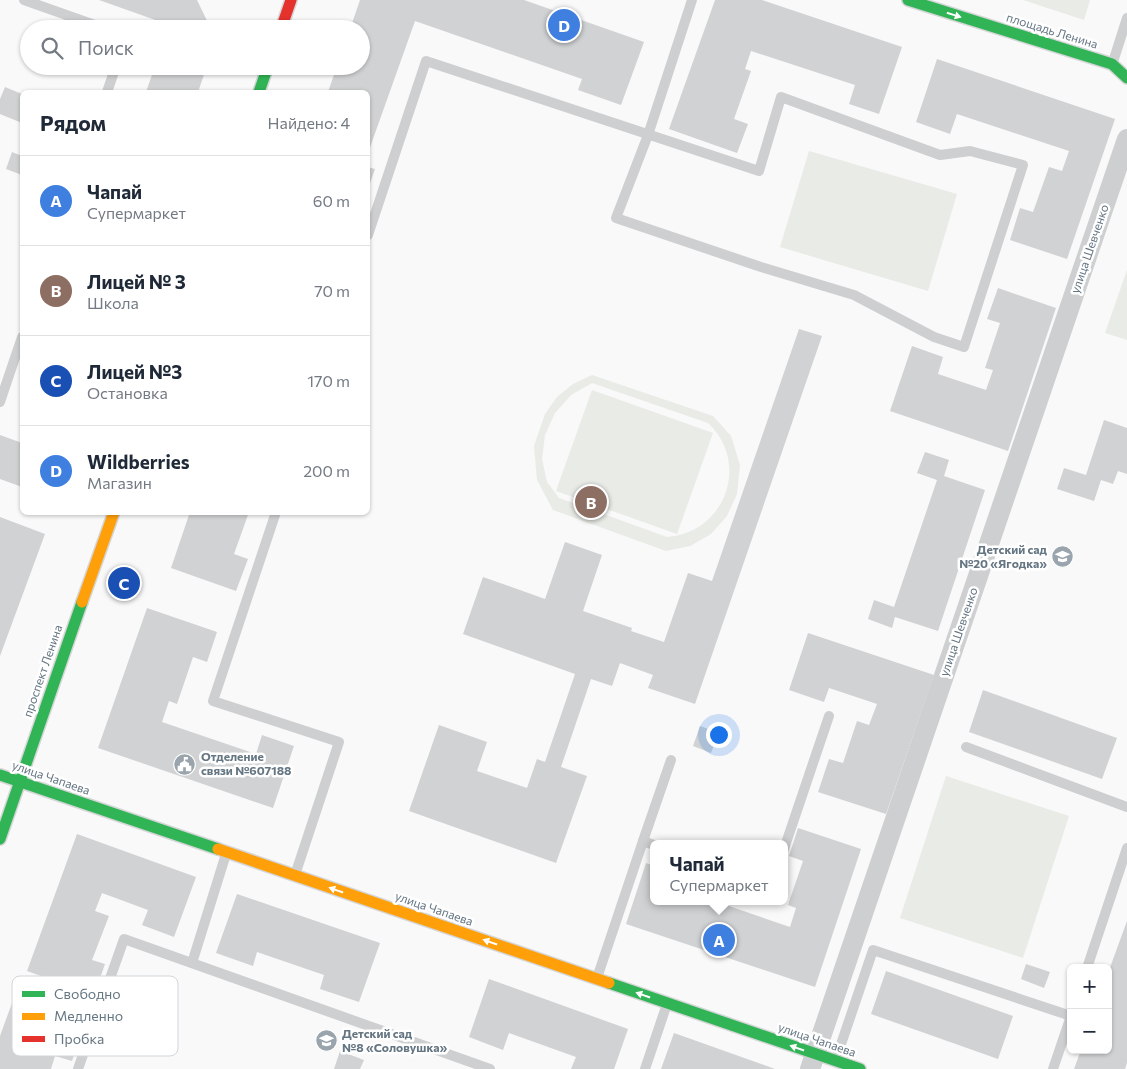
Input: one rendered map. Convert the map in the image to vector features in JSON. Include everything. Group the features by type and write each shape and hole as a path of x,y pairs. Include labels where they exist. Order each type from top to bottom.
{"street":[{"path":"284,20 291,0"},
{"name":"площадь Ленина","path":"908,0 1112,64 1127,78"},
{"path":"260,90 265,75"},
{"name":"улица Шевченко","path":"813,1062 1127,139"},
{"name":"проспект Ленина","path":"0,839 113,515"},
{"name":"улица Чапаева","path":"0,774 667,1003 813,1062 860,1069"}],"lane":[{"path":"24,0 81,20"},
{"path":"370,229 426,61 648,135 759,171 781,97 940,155 970,151 1023,165 964,347 934,337 854,295 761,268 616,218 648,135 692,0"},
{"path":"1112,64 1127,18"},
{"path":"108,90 113,75"},
{"path":"0,402 20,342"},
{"path":"275,515 213,701 339,742 295,875"},
{"path":"787,840 829,716"},
{"path":"966,746 1127,807"},
{"path":"596,979 671,760"},
{"path":"643,842 650,844"},
{"path":"1088,964 1127,848"},
{"path":"192,963 227,852"},
{"path":"111,976 124,939 490,1069"},
{"path":"834,1065 873,950 1067,1015"},
{"path":"645,1069 667,1003"},
{"path":"1053,1069 1067,1028"},
{"path":"78,1069 83,1056"}],"shaded area":[{"path":"1023,0 1090,0 1084,20"},
{"path":"809,151 957,194 928,291 780,247"},
{"path":"1127,270 1127,340 1105,333"},
{"path":"592,375 713,416 731,436 740,465 737,494 727,516 711,534 690,546 666,551 553,510 537,480 534,446 545,414 557,397 573,384","holes":["592,383 708,423 721,439 728,457 729,476 725,493 717,510 704,523 687,533 667,537 559,498 547,482 542,459 545,435 555,413 571,395"]},
{"path":"592,390 713,433 677,534 556,491"},
{"path":"946,776 1069,816 1023,958 900,918"}],"building":[{"path":"99,0 197,0 207,20 155,20"},
{"path":"360,0 524,0 644,42 621,105 578,90 582,79 415,21 370,147 370,90 329,90 334,75 370,75 370,20 353,20"},
{"path":"715,0 762,0 902,47 879,114 849,104 855,85 751,51 745,69 751,71 734,119 748,124 737,153 669,129"},
{"path":"937,59 1115,119 1067,259 1010,240 1020,208 1033,212 1049,167 1062,171 1069,151 957,114 950,134 916,122"},
{"path":"152,75 204,75 199,90 147,90"},
{"path":"5,87 20,93 20,122 0,114 0,99"},
{"path":"12,152 20,155 20,174 6,169"},
{"path":"370,168 375,169 370,183"},
{"path":"998,288 1056,308 1008,451 890,411 912,346 943,357 938,374 986,390 993,370 985,368 1000,323 987,319"},
{"path":"799,329 822,336 695,704 648,688 653,675 620,663 612,686 591,679 561,767 587,776 556,863 409,811 439,725 487,742 477,771 527,788 537,759 545,762 575,674 463,634 483,577 545,599 565,542 602,555 583,611 632,628 631,631 664,642 688,573 712,581"},
{"path":"1104,420 1127,428 1127,474 1118,471 1113,484 1101,480 1094,501 1057,489 1064,468 1086,475"},
{"path":"0,435 20,442 20,486 0,479"},
{"path":"925,452 949,460 944,476 985,490 938,631 895,617 892,628 868,619 874,600 894,607 937,480 917,473"},
{"path":"189,515 248,515 234,554 248,559 236,591 171,568"},
{"path":"0,517 45,534 0,656"},
{"path":"147,608 217,632 207,662 193,657 177,704 169,701 162,722 256,754 262,735 294,746 273,808 98,748"},
{"path":"808,633 934,675 886,814 818,792 829,759 843,763 857,721 869,725 877,704 829,688 824,702 789,690"},
{"path":"983,690 1117,738 1102,779 969,732"},
{"path":"700,726 719,733 711,753 693,746"},
{"path":"798,828 861,849 815,987 626,924 646,863 650,864 650,905 726,905 790,927 796,908 788,905 803,861 789,856"},
{"path":"77,834 196,877 174,937 142,925 148,910 102,893 95,911 109,916 92,960 105,964 101,976 41,976 27,971"},
{"path":"237,894 380,943 359,1002 320,989 324,975 257,952 253,966 216,953"},
{"path":"1127,921 1127,1063 1125,1069 1074,1069 1080,1054 1112,1054 1111,964"},
{"path":"1026,964 1050,972 1044,988 1021,979"},
{"path":"886,971 1013,1016 998,1059 871,1014"},
{"path":"489,979 628,1029 614,1069 571,1069 576,1057 509,1033 503,1050 469,1037"},
{"path":"12,1003 12,1056 55,1056 51,1069 0,1069 0,1036"},
{"path":"674,1033 775,1069 661,1069"},
{"path":"340,1051 364,1060 360,1069 334,1069"},
{"path":"55,1056 74,1056 72,1061"}],"traffic: fast":[{"path":"908,0 1112,64 1127,78"},
{"path":"260,90 265,75"},
{"path":"0,839 82,602"},
{"path":"0,775 218,849"},
{"path":"609,983 860,1069"}],"traffic: slow":[{"path":"82,602 113,515"},
{"path":"218,849 609,983"}],"traffic: jam":[{"path":"284,20 291,0"}],"place":[{"name":"Wildberries","path":"564,25"},
{"name":"Лицей № 3","path":"591,502"},
{"name":"Детский сад №20 «Ягодка»","path":"1063,557"},
{"name":"Лицей №3","path":"124,583"},
{"name":"Отделение связи №607188","path":"185,764"},
{"name":"Чапай","path":"719,940"},
{"name":"Детский сад №8 «Соловушка»","path":"326,1041"}]}
